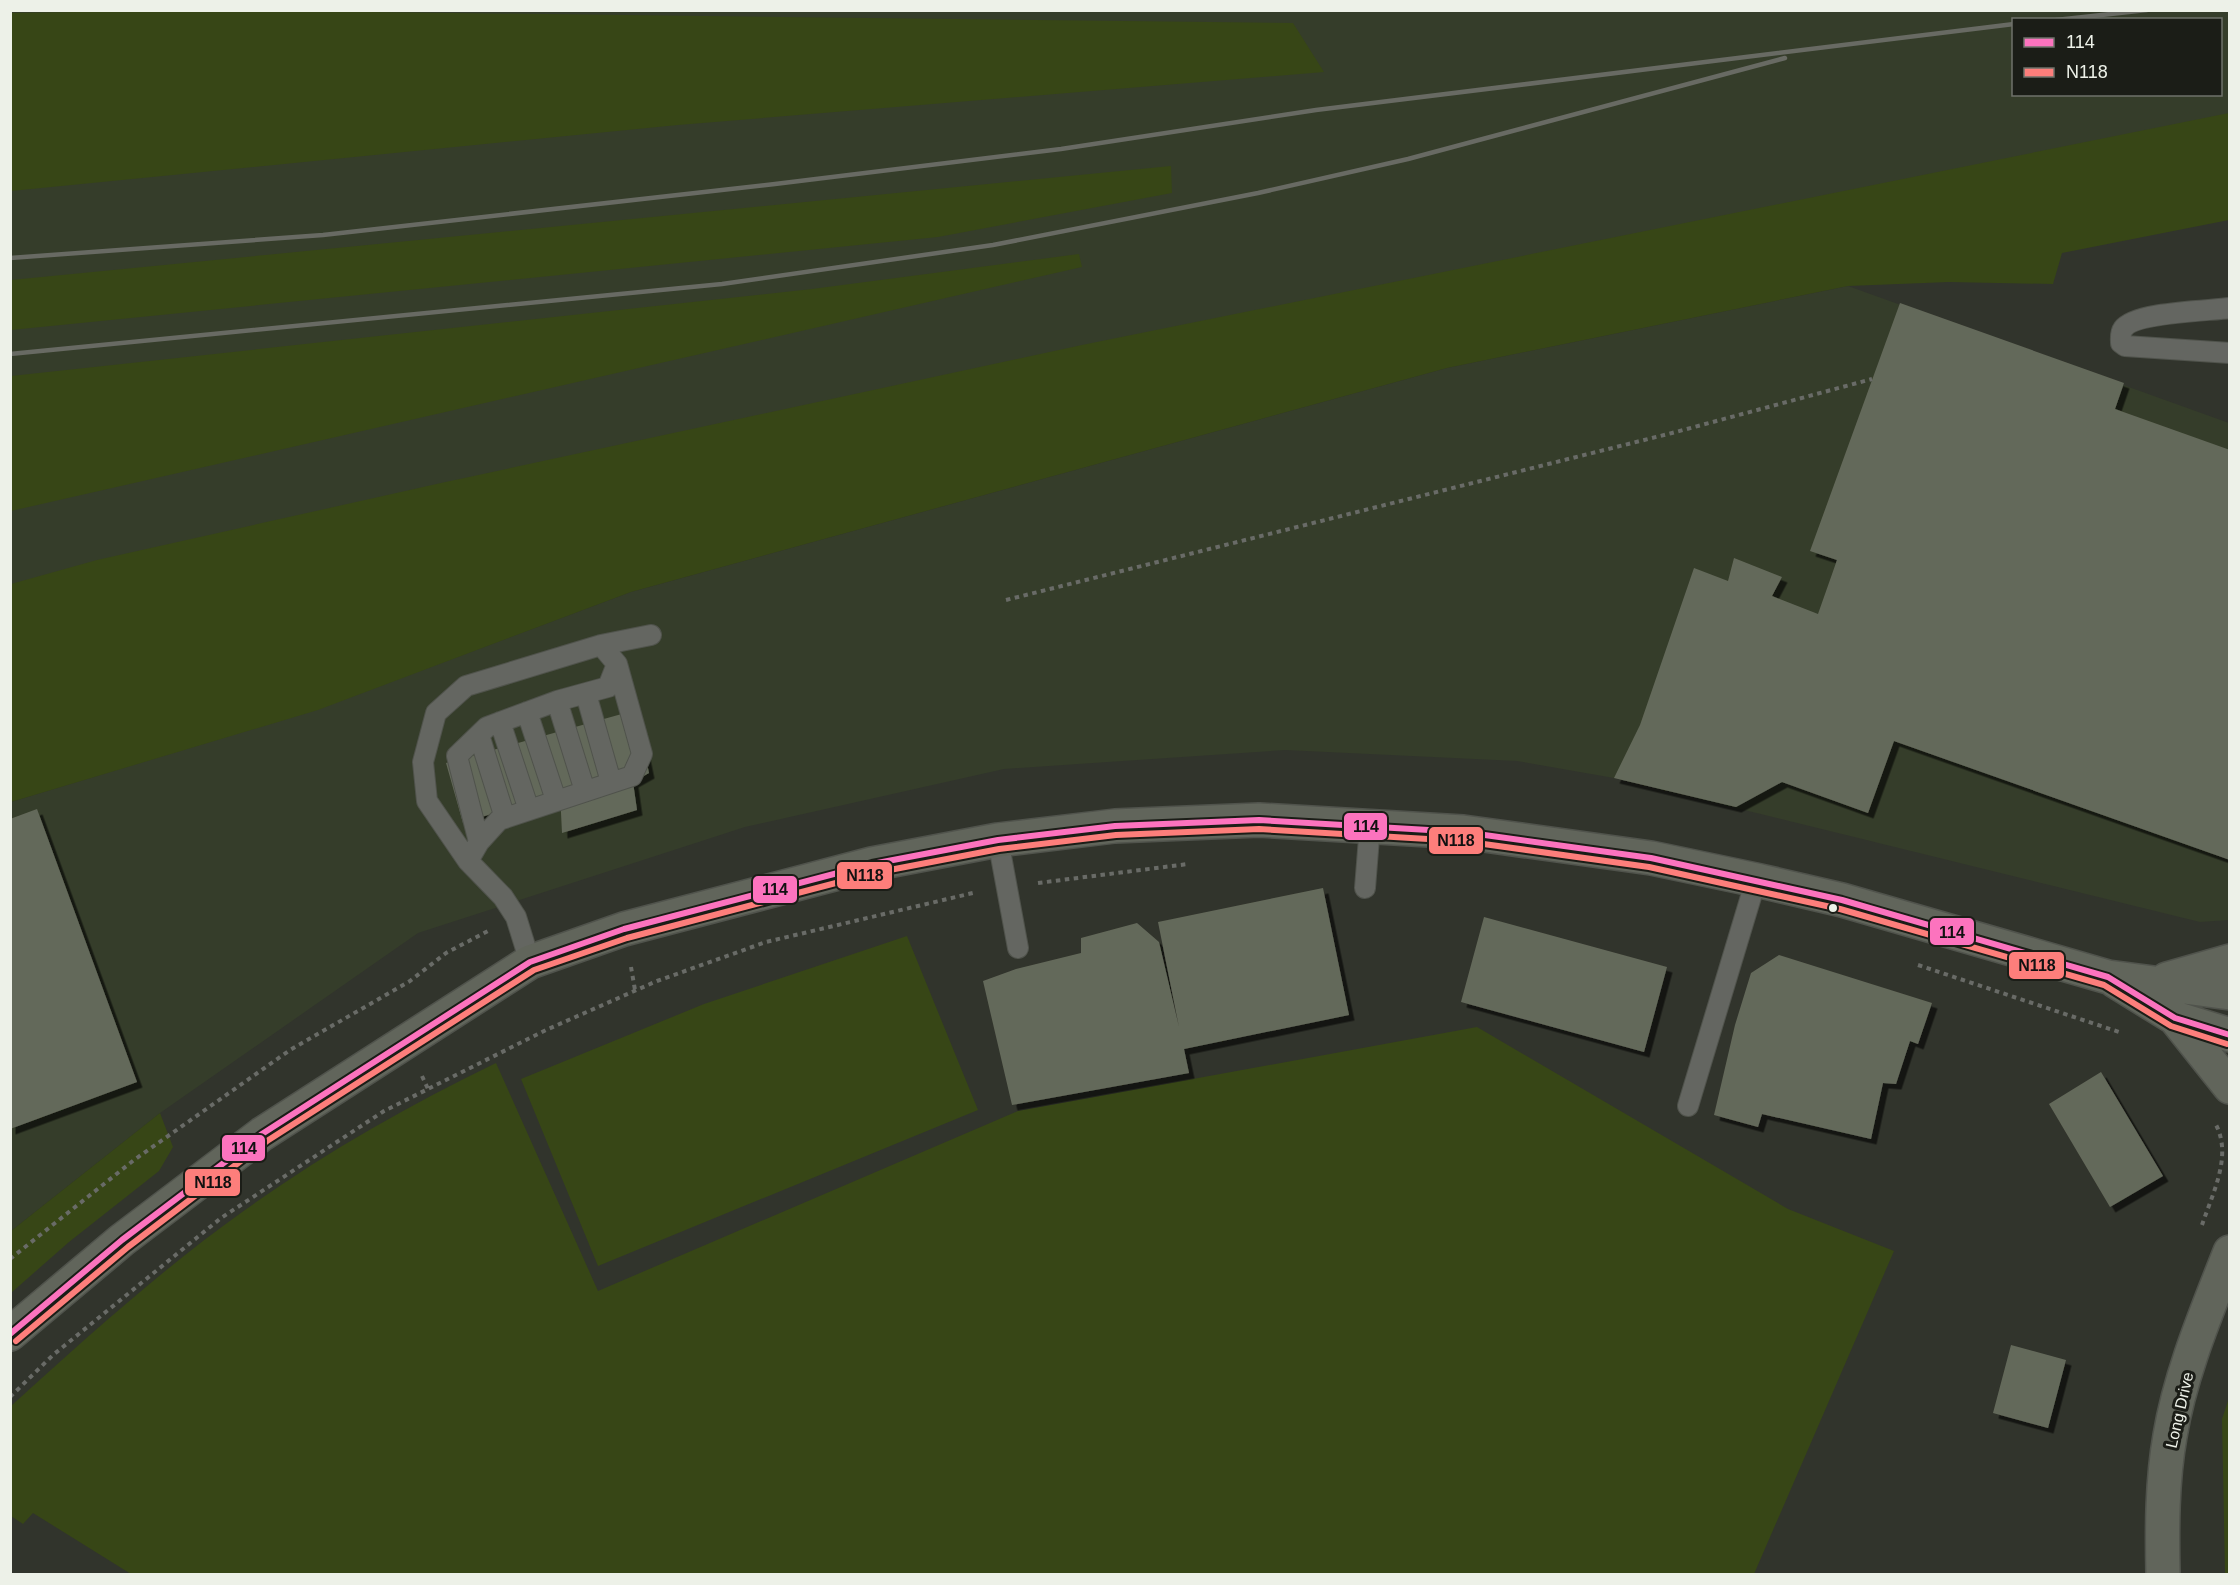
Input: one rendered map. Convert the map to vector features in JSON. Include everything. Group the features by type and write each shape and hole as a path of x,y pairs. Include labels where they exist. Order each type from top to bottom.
{"street":[{"path":"10,1334 122,1240 262,1134 530,962 624,929 872,864 998,840 1115,826 1248,821 1370,825 1463,832 1651,858 1756,880 1842,900 2108,977 2229,993"},
{"path":"2157,982 2229,961"},
{"path":"2108,977 2175,1018 2229,1035"},
{"path":"2175,1018 2229,1088"},
{"name":"Long Drive","path":"2163,1575 2162,1534 2170,1436 2194,1347 2229,1252"}],"lane":[{"path":"2229,308 2141,318 2124,327 2121,332 2121,343 2125,346 2229,353"},
{"path":"530,962 516,917 503,897 468,861 427,801 423,762 436,713 466,686 601,645 651,635"},
{"path":"468,861 479,842 499,820 632,776 642,754 617,664 601,645"},
{"path":"479,842 457,756 487,727 557,701 608,687 617,664"},
{"path":"586,694 611,782"},
{"path":"557,701 585,791"},
{"path":"527,712 555,800"},
{"path":"500,722 529,810"},
{"path":"479,735 505,818"},
{"path":"1365,888 1370,825"},
{"path":"998,840 1018,948"},
{"path":"1688,1106 1756,880"}],"path":[{"path":"1006,600 1672,433 1872,379"},
{"path":"10,1397 53,1355 221,1218 384,1111 546,1030 635,990 766,942 1006,887 1191,864"},
{"path":"10,1259 134,1160 290,1050 410,981 446,952 516,917"},
{"path":"1917,964 2129,1035"},
{"path":"2198,1237 2224,1159 2221,1133 2213,1119"}],"shaded area":[{"path":"10,11 2229,11 2229,182 11,645"},
{"path":"1848,286 2229,423 2229,920 2200,922 1614,778 1517,761 1285,750 1004,769 745,827 418,933 160,1113 11,1231 11,802 318,709 631,592 1447,368"}],"green space":[{"path":"206,10 1293,23 1324,72 678,125 11,191 11,13"},
{"path":"2229,113 2229,220 2062,253 2053,284 1949,282 1848,286 1447,368 631,592 318,710 11,802 11,584 97,560 441,483 1082,345"},
{"path":"1171,166 1172,193 938,237 11,330 11,280"},
{"path":"1079,254 1082,267 11,511 11,376 812,289"},
{"path":"907,936 978,1110 598,1266 521,1079 704,1004"},
{"path":"1477,1027 1788,1209 1894,1251 1754,1574 131,1574 33,1513 23,1524 11,1516 11,1406 154,1280 245,1210 305,1169 367,1131 496,1063 598,1291 1018,1111"},
{"path":"160,1113 173,1147 159,1171 69,1242 11,1293 11,1231"},
{"path":"2229,1398 2230,1574 2225,1574 2222,1419"}],"building":[{"path":"1900,303 2124,383 2115,409 2230,450 2230,860 1894,741 1868,813 1782,782 1736,807 1614,778 1640,725 1694,568 1728,581 1734,558 1782,577 1772,596 1818,614 1837,560 1810,551"},
{"path":"636,710 649,773 633,782 637,810 562,833 560,792 463,823 446,763"},
{"path":"37,809 137,1082 10,1129 10,819"},
{"path":"1323,888 1349,1015 1184,1049 1189,1073 1012,1105 983,981 1016,969 1081,953 1081,938 1137,923 1159,942 1179,1027 1158,922"},
{"path":"1484,917 1667,967 1644,1052 1461,1002"},
{"path":"1779,955 1932,1003 1918,1044 1910,1041 1896,1084 1883,1083 1871,1139 1762,1114 1758,1127 1714,1115 1735,1025 1751,973"},
{"path":"2101,1072 2163,1176 2110,1207 2049,1104"},
{"path":"2011,1345 2066,1360 2048,1428 1993,1413"}],"railway":[{"path":"2074,18 2147,10"},
{"path":"10,258 323,235 775,184 1061,149 1316,110 2012,24"},
{"path":"10,354 722,284 993,245 1258,193 1408,159 1785,58"}],"transit line":[{"name":"114","path":"10,1334 122,1240 262,1134 530,962 624,929 872,864 998,840 1115,826 1259,820 1463,832 1651,858 1842,900 2108,977 2175,1018 2230,1035"},
{"name":"N118","path":"16,1341 128,1247 267,1141 534,970 627,938 874,873 999,849 1116,835 1259,829 1462,841 1649,867 1840,909 2104,985 2171,1026 2227,1044"}]}
